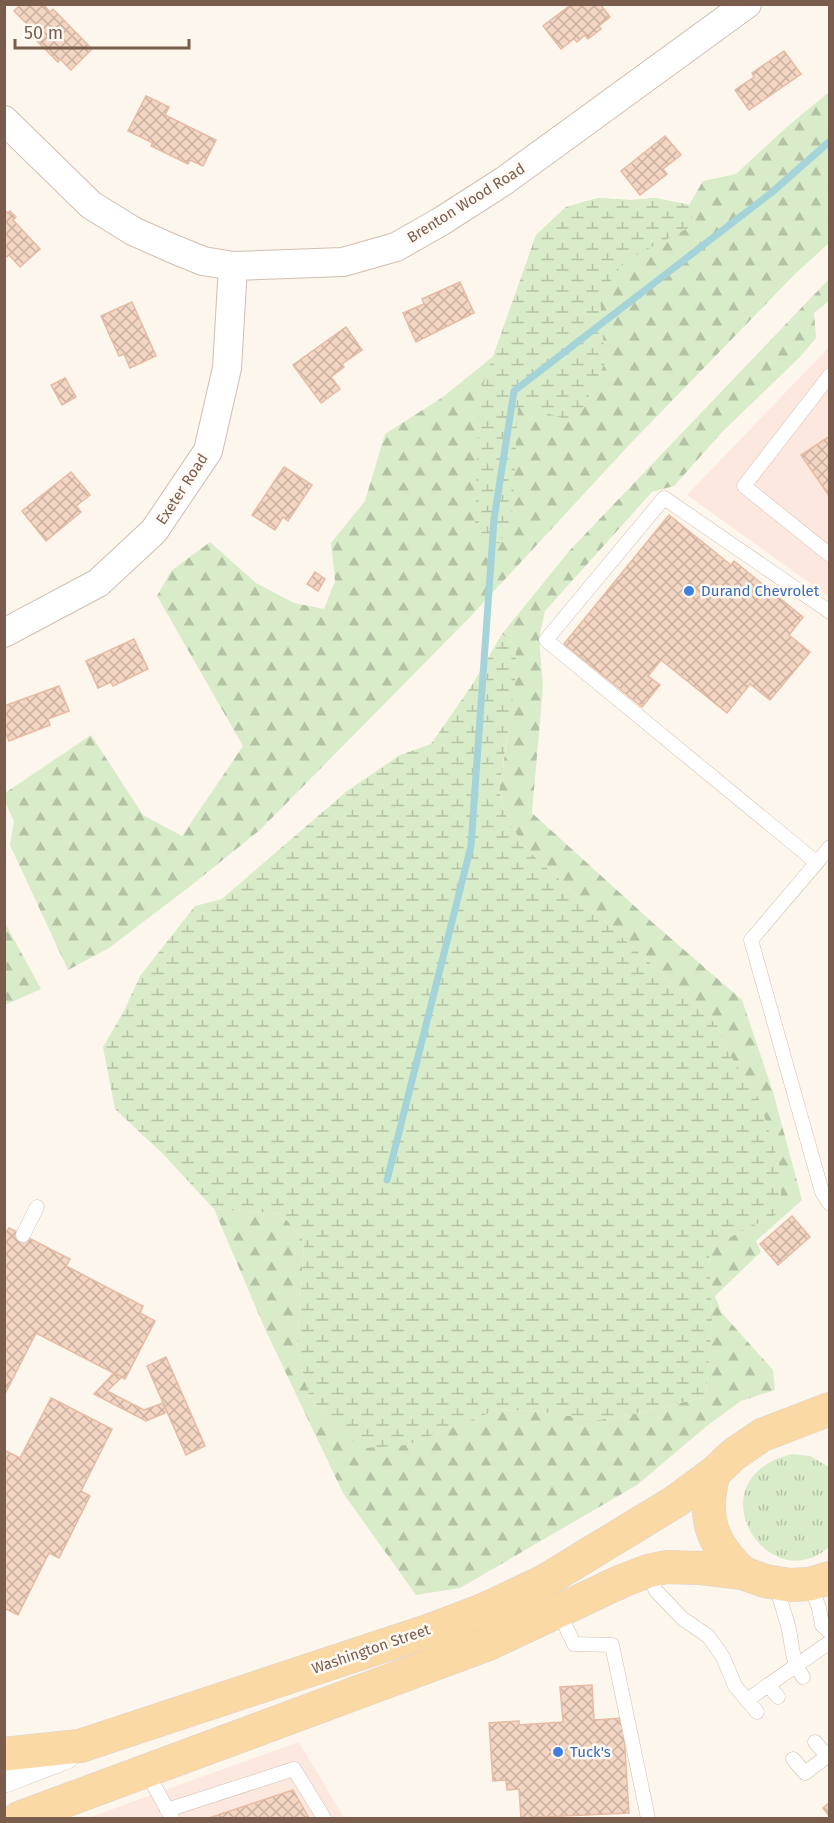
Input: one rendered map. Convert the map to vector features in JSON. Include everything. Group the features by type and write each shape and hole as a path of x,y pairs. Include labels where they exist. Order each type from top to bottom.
{"main road":[{"name":"Washington Street","path":"19,1818 497,1640 647,1520 714,1473 733,1455 762,1435 830,1409"},
{"path":"792,1424 811,1426 830,1434"},
{"path":"714,1473 709,1491 708,1509 711,1528 718,1545 743,1573"},
{"name":"Washington Street","path":"4,1776 80,1746 428,1631 481,1611 622,1581 648,1571 666,1567 743,1573 789,1585 821,1582"},
{"path":"4,1754 80,1746"}],"street":[{"name":"Brenton Wood Road","path":"4,120 91,205 133,231 171,248 203,261 232,266 343,262 396,247 504,181 747,4"},
{"name":"Exeter Road","path":"4,633 98,583 154,531 207,450 226,368 232,266"}],"lane":[{"path":"830,375 744,486 830,555"},
{"path":"816,862 546,640 664,498 830,612"},
{"path":"830,847 751,940 822,1192 830,1204"},
{"path":"23,1235 37,1207"},
{"path":"648,1571 656,1591 683,1618 708,1636 723,1657 735,1686 757,1712"},
{"path":"775,1582 799,1672"},
{"path":"821,1582 819,1608 822,1625 830,1632"},
{"path":"551,1596 574,1644 612,1645 648,1818"},
{"path":"747,1700 768,1685 799,1672 830,1642"},
{"path":"768,1685 778,1697"},
{"path":"793,1759 805,1773 828,1755 815,1742"},
{"path":"146,1771 170,1814 294,1769 324,1818"}],"shaded area":[{"path":"829,347 829,597 687,495"},
{"path":"299,1742 344,1818 88,1818 187,1782"}],"green space":[{"path":"828,93 829,243 795,274 630,444 471,616 261,829 109,948 68,970 10,845 14,821 5,802 5,793 91,735 143,815 182,836 243,746 157,596 171,571 210,542 256,583 294,603 324,609 335,581 331,543 365,501 385,434 443,397 496,354 536,235 566,207 598,198 631,200 656,198 689,205 703,181 736,174"},
{"path":"598,198 631,200 656,198 689,205 694,225 625,261 600,296 605,363 582,410 568,420 537,410 518,407 512,517 500,543 488,544 475,526 479,396 536,235 566,207"},
{"path":"829,279 829,301 814,313 816,338 800,357 723,431 674,486 652,492 545,611 539,638 543,686 532,813 742,1000 773,1092 802,1200 756,1241 761,1252 715,1296 721,1312 773,1370 775,1390 741,1401 708,1425 637,1485 460,1588 416,1595 343,1493 265,1329 214,1209 282,1214 304,1242 297,1350 310,1399 343,1435 408,1445 499,1409 598,1420 706,1397 712,1319 709,1247 780,1213 759,1099 731,1057 717,1025 524,847 505,814 499,791 507,741 516,647 502,634 570,550"},
{"path":"502,634 516,647 515,684 499,791 505,814 524,847 717,1025 731,1057 759,1099 782,1174 780,1213 709,1247 712,1319 706,1397 598,1420 499,1409 408,1445 366,1448 343,1435 310,1399 297,1350 304,1242 282,1214 214,1209 163,1154 115,1109 103,1047 124,1011 140,976 195,906 222,899 347,791 400,755 431,744 472,685"},
{"path":"5,923 41,989 4,1005"},
{"path":"792,1454 810,1456 829,1467 829,1547 806,1560 783,1559 764,1548 750,1530 743,1509 747,1487 762,1467"}],"building":[{"path":"21,4 43,4 50,12 53,9 92,49 71,70 60,59 58,62 29,33 33,30 14,11"},
{"path":"572,4 600,4 610,17 599,26 601,29 588,39 585,35 577,42 574,39 561,49 543,26"},
{"path":"784,51 801,74 749,110 735,90 754,77 752,73"},
{"path":"146,96 169,107 165,115 216,140 203,166 190,160 188,164 151,146 153,143 128,131"},
{"path":"665,136 681,155 663,169 667,174 640,195 621,171"},
{"path":"4,210 8,213 10,211 16,217 13,220 40,249 20,267 9,255 4,259"},
{"path":"460,282 474,313 416,342 403,313 424,304 422,299"},
{"path":"132,302 156,356 130,368 124,354 119,356 101,316"},
{"path":"346,327 362,350 342,364 344,367 331,377 340,389 321,403 293,365"},
{"path":"65,378 76,397 62,405 51,385"},
{"path":"830,436 830,497 801,455"},
{"path":"284,467 312,485 288,521 283,517 275,530 252,515"},
{"path":"71,472 90,495 76,506 81,512 46,541 22,511"},
{"name":"Durand Chevrolet","path":"669,515 731,565 734,561 803,617 789,635 810,652 770,700 750,684 727,713 661,660 648,676 660,685 642,707 564,644"},
{"path":"315,572 325,579 318,591 307,584"},
{"path":"134,639 148,669 113,686 111,682 98,688 86,661"},
{"path":"59,686 69,711 48,719 50,725 9,741 4,729 4,706"},
{"path":"792,1216 810,1237 778,1265 760,1244"},
{"path":"9,1228 70,1259 66,1266 143,1306 140,1313 155,1321 125,1379 36,1333 4,1396 4,1235"},
{"path":"166,1357 205,1446 186,1455 147,1366"},
{"path":"114,1373 122,1377 107,1391 144,1410 163,1403 167,1412 146,1421 94,1394"},
{"path":"51,1398 112,1429 81,1491 90,1496 59,1558 49,1553 18,1615 4,1608 4,1450 20,1458"},
{"name":"Tuck's","path":"592,1685 594,1720 623,1718 629,1813 521,1818 519,1789 507,1790 506,1780 493,1781 489,1723 519,1721 519,1725 563,1722 560,1687"},
{"path":"293,1790 309,1818 209,1818"},
{"path":"830,1802 830,1817 823,1808"}],"waterway":[{"path":"387,1180 471,846 494,519 514,391 771,193 830,141"}],"place":[{"name":"Durand Chevrolet","path":"689,591"},
{"name":"Tuck's","path":"558,1752"}]}
